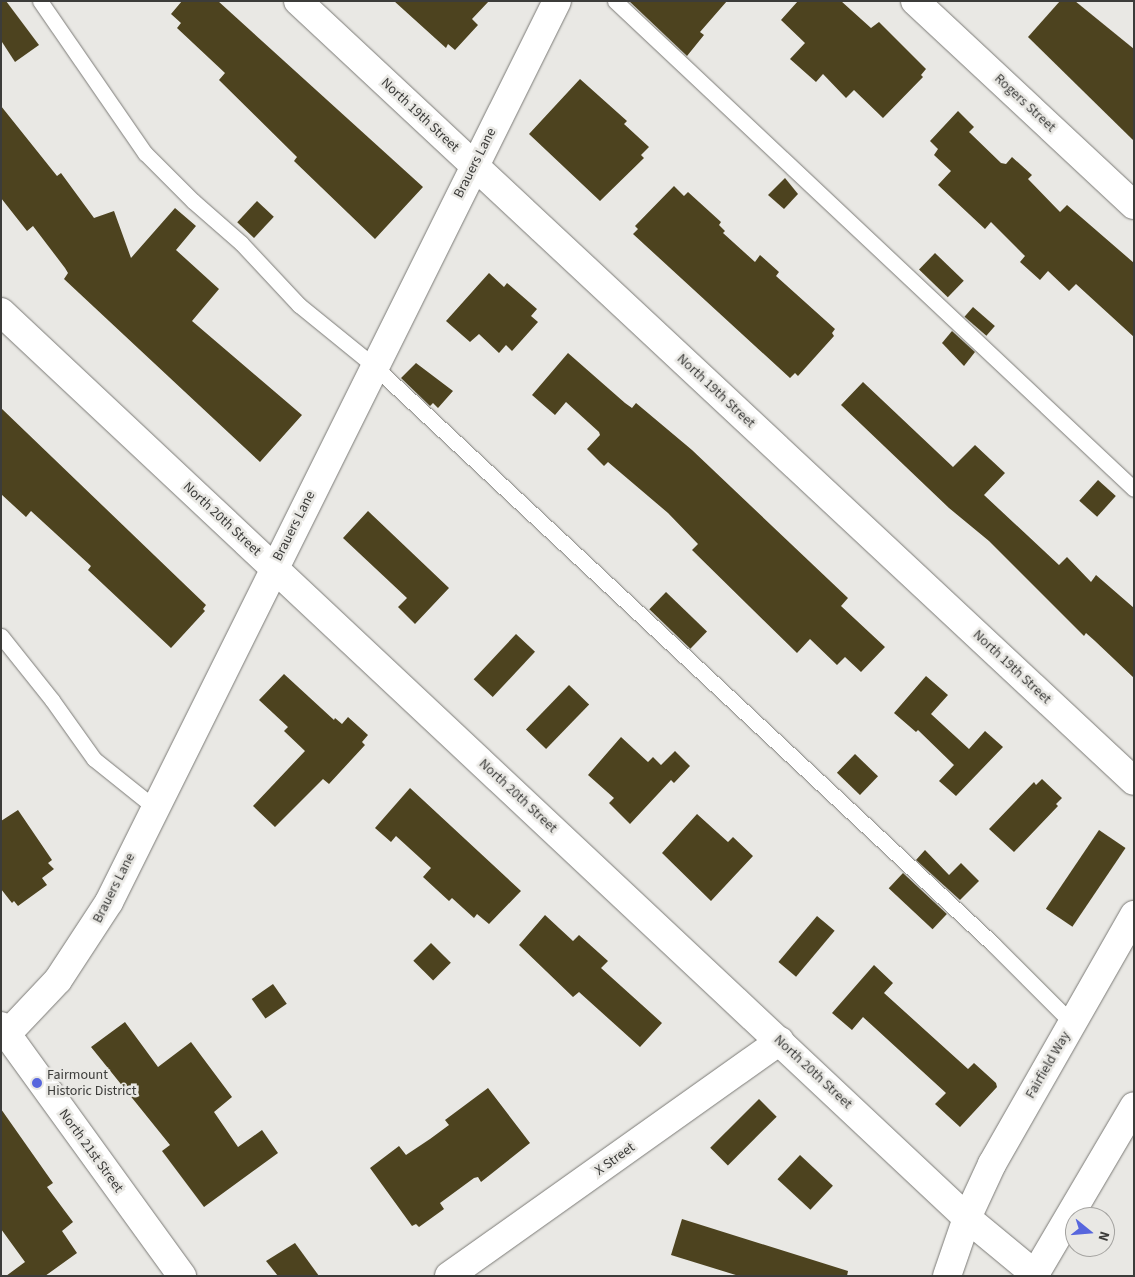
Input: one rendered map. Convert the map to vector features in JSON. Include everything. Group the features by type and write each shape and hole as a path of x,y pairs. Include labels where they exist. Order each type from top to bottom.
{"street":[{"name":"Brauers Lane","path":"4,1030 58,980 109,902 273,567 557,1"},
{"name":"Rogers Street","path":"915,1 1134,205"},
{"name":"North 19th Street","path":"312,6 474,164 1134,781"},
{"name":"North 20th Street","path":"1,312 967,1218 1036,1275"},
{"name":"Fairfield Way","path":"947,1276 967,1218 992,1164 1134,915"},
{"name":"North 21st Street","path":"4,1030 182,1276"},
{"name":"X Street","path":"449,1276 780,1041"},
{"path":"1036,1275 1134,1106"}],"lane":[{"path":"40,1 145,153 193,201 241,243 299,305 374,366 994,945 1072,1024"},
{"path":"615,1 1134,489"},
{"path":"1,636 52,700 94,759 154,807"}],"building":[{"path":"1,1 6,1 39,45 15,62 2,42"},
{"path":"182,1 218,1 423,187 375,239 294,161 297,157 219,80 225,73 177,28 181,23 171,14"},
{"path":"394,1 489,1 472,19 478,25 455,50 448,44 446,48"},
{"path":"629,1 727,1 700,32 704,35 687,56"},
{"path":"798,1 841,1 871,28 879,22 926,69 921,75 923,77 883,118 854,90 846,98 823,74 816,82 790,59 805,43 781,20"},
{"path":"1060,1 1075,1 1134,49 1134,141 1028,37"},
{"path":"580,79 627,121 624,124 649,147 641,155 644,158 600,201 529,134"},
{"path":"1,106 57,176 61,173 94,218 114,211 131,258 175,208 196,226 176,250 219,289 192,321 302,415 260,462 64,279 68,273 33,226 27,231 1,198"},
{"path":"958,111 974,127 969,132 1001,163 1006,164 1012,157 1032,175 1028,179 1060,212 1067,205 1134,263 1134,337 1076,284 1069,291 1048,271 1040,280 1020,262 1025,256 991,222 985,229 938,185 951,171 934,155 938,149 930,141"},
{"path":"785,178 798,194 784,209 768,195"},
{"path":"674,186 684,196 688,192 721,222 719,225 725,231 723,233 755,262 760,255 779,272 776,276 835,329 832,333 834,336 798,376 795,373 790,378 633,234 638,229 635,226"},
{"path":"257,201 274,217 254,238 237,222"},
{"path":"935,253 964,281 948,297 919,270"},
{"path":"489,273 504,287 507,283 537,309 531,316 538,322 512,351 506,345 499,353 479,334 470,342 446,321"},
{"path":"973,307 995,326 986,336 964,317"},
{"path":"952,331 975,352 964,366 942,343"},
{"path":"568,353 625,403 632,408 636,403 692,450 848,598 841,606 885,647 861,672 845,657 837,665 810,639 797,653 692,550 698,544 668,513 608,462 604,466 587,449 600,435 599,432 566,402 555,415 532,395"},
{"path":"416,363 453,391 438,408 433,403 430,406 401,378"},
{"path":"863,382 953,467 975,445 1005,473 984,495 1059,565 1067,557 1091,582 1096,575 1134,608 1134,678 1086,633 1084,636 989,541 949,508 841,405"},
{"path":"1,408 206,605 203,609 205,611 171,648 88,570 91,566 31,511 26,517 1,494"},
{"path":"1098,480 1116,496 1097,517 1079,501"},
{"path":"368,511 449,588 415,624 398,607 407,598 343,538"},
{"path":"666,592 707,632 690,649 649,609"},
{"path":"516,634 535,652 493,697 474,679"},
{"path":"284,674 334,720 335,718 342,724 348,717 368,735 362,742 365,745 329,784 323,779 275,827 253,806 305,751 284,731 288,727 259,700"},
{"path":"926,676 948,695 931,714 969,749 985,731 1003,747 956,796 939,781 954,765 918,730 916,732 894,713"},
{"path":"569,685 589,704 546,749 526,730"},
{"path":"621,737 648,762 653,757 661,765 675,751 690,766 674,783 671,780 630,824 609,803 614,798 588,775"},
{"path":"855,754 878,776 860,795 837,773"},
{"path":"1042,779 1062,798 1056,804 1058,806 1014,852 989,829 1034,782 1036,785"},
{"path":"410,788 521,891 489,924 477,914 474,918 452,898 449,901 423,877 431,868 396,836 391,842 375,828"},
{"path":"18,810 52,860 48,863 54,869 42,878 47,885 18,906 14,901 12,903 1,889 1,821"},
{"path":"697,814 728,842 733,837 753,856 711,901 662,853"},
{"path":"1099,830 1126,848 1072,927 1046,909"},
{"path":"925,850 949,875 961,863 979,881 960,900 916,860"},
{"path":"903,873 947,914 933,929 889,888"},
{"path":"545,915 573,941 579,935 608,961 601,968 662,1023 640,1047 579,992 573,997 519,945"},
{"path":"817,916 835,931 796,977 778,962"},
{"path":"431,943 451,963 433,980 413,961"},
{"path":"874,965 893,983 884,993 968,1069 974,1063 996,1083 997,1087 960,1127 935,1104 946,1093 863,1017 852,1030 832,1013"},
{"path":"273,984 287,1004 265,1019 252,999"},
{"path":"125,1022 158,1067 191,1042 232,1097 214,1112 238,1147 262,1130 278,1153 204,1207 162,1151 170,1145 91,1047"},
{"path":"488,1088 530,1143 481,1182 478,1177 474,1178 440,1203 444,1209 419,1227 416,1224 412,1226 370,1168 399,1146 406,1155 430,1139 449,1125 445,1120"},
{"path":"759,1099 777,1117 728,1165 710,1148"},
{"path":"1,1109 53,1183 47,1187 73,1222 62,1231 77,1253 45,1276 6,1276 25,1262 1,1229"},
{"path":"800,1155 833,1186 810,1210 777,1179"},
{"path":"682,1219 848,1271 847,1276 739,1276 671,1255"},
{"path":"295,1243 319,1276 278,1276 266,1261"}],"place":[{"name":"Fairmount Historic District","path":"37,1083"}]}
